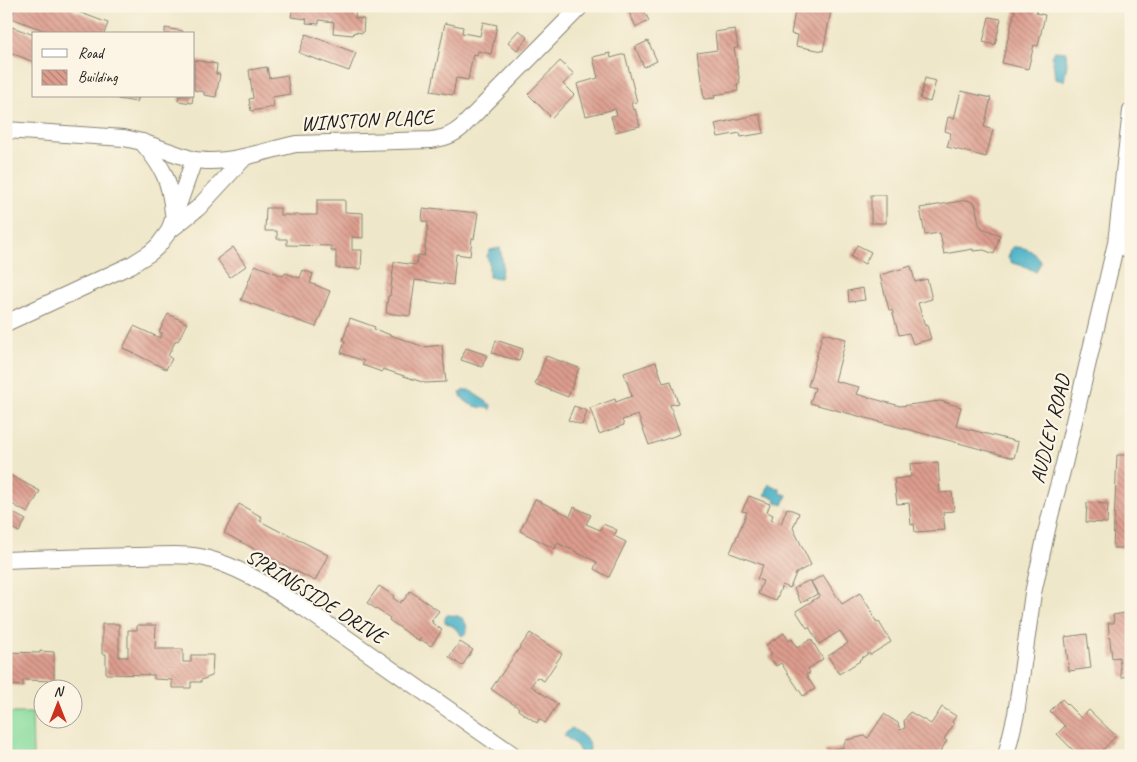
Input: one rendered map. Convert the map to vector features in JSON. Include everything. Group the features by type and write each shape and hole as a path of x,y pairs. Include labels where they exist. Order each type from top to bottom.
{"street":[{"name":"WINSTON PLACE","path":"6,130 124,138 142,142 194,160 210,161 246,156 296,144 445,138 455,134 580,6"},
{"name":"AUDLEY ROAD","path":"1006,756 1016,714 1033,593 1040,560 1116,243 1131,111"},
{"path":"142,142 159,163 169,184 172,196 171,225"},
{"path":"171,225 198,208 246,156"},
{"path":"6,323 131,265 150,253 158,246 171,225 194,160"},
{"path":"1116,243 1131,252"},
{"name":"SPRINGSIDE DRIVE","path":"6,560 165,556 203,557 219,562 247,575 304,608 515,756"}],"green space":[{"path":"6,713 32,713 33,756 6,756"}],"water":[{"path":"1055,51 1066,52 1067,64 1064,81 1055,79 1051,56"},
{"path":"1012,247 1029,250 1035,255 1041,262 1036,272 1012,263 1008,258"},
{"path":"500,248 503,265 500,278 489,277 487,256 490,250"},
{"path":"464,390 470,390 491,405 491,410 468,403 460,393"},
{"path":"769,484 780,489 780,493 787,495 783,505 776,502 775,498 765,495"},
{"path":"447,615 462,618 466,623 467,632 462,636 454,627 445,622"},
{"path":"572,728 588,742 590,749 586,756 582,756 577,746 564,735"}],"building":[{"path":"16,6 74,6 73,10 108,23 105,32 49,32 11,18"},
{"path":"293,6 356,6 355,18 364,19 363,33 354,32 353,35 333,33 334,22 319,20 319,24 306,23 307,19 291,17"},
{"path":"626,6 642,6 649,21 636,27"},
{"path":"796,6 832,6 823,51 796,46 798,35 791,34"},
{"path":"1014,6 1038,6 1036,13 1045,15 1038,46 1034,45 1028,69 1002,63 1015,10 1013,9"},
{"path":"989,17 1001,19 995,45 983,42"},
{"path":"483,22 497,25 491,54 478,51 477,55 473,54 468,80 456,78 453,95 431,91 445,23 463,27 462,33 480,36"},
{"path":"12,27 32,34 32,61 6,51 6,42"},
{"path":"165,28 183,31 183,32 165,32"},
{"path":"735,29 738,48 734,48 740,83 737,84 738,91 714,95 715,98 704,99 697,53 717,50 715,32"},
{"path":"519,30 528,38 517,50 508,42"},
{"path":"306,34 356,53 349,71 299,53"},
{"path":"648,41 657,61 644,67 635,47"},
{"path":"610,53 611,58 625,54 637,102 631,103 633,110 635,109 640,126 615,132 611,116 617,115 615,109 586,116 577,84 598,78 593,57"},
{"path":"195,60 217,64 216,74 220,74 216,97 204,95 204,92 195,90"},
{"path":"560,61 574,74 563,84 574,95 552,118 528,94"},
{"path":"267,67 269,78 287,75 290,94 272,97 274,107 251,111 249,99 253,98 249,70"},
{"path":"925,78 936,81 930,102 920,99"},
{"path":"961,91 991,98 984,127 993,130 986,157 947,147 951,133 945,131 948,117 954,119"},
{"path":"118,98 138,98 137,102"},
{"path":"179,98 193,98 192,103 178,101"},
{"path":"760,114 764,133 741,137 740,133 718,137 715,124"},
{"path":"871,195 886,195 886,223 871,223"},
{"path":"317,200 345,200 345,212 363,213 363,238 352,237 352,250 362,250 361,269 336,268 336,251 331,251 331,246 287,245 287,239 277,239 277,231 265,231 266,208 280,208 280,215 317,215"},
{"path":"967,200 975,203 979,224 982,228 1000,235 994,254 984,250 973,251 973,249 944,254 940,233 925,235 920,208"},
{"path":"430,208 478,213 470,256 456,254 453,285 415,280 410,316 386,313 394,262 416,265 418,255 424,256 428,222 422,221 423,209 430,210"},
{"path":"857,245 871,252 865,264 851,257"},
{"path":"233,247 246,266 230,277 217,259"},
{"path":"255,265 283,276 285,273 300,278 303,270 313,274 310,283 330,291 316,327 241,300"},
{"path":"911,266 915,282 927,279 932,299 918,303 931,339 913,344 909,333 899,335 892,310 889,310 880,275"},
{"path":"863,288 865,300 849,302 848,291"},
{"path":"168,314 187,323 168,356 172,359 166,369 123,348 134,326 160,338 162,333 159,332"},
{"path":"350,318 424,347 442,345 446,382 425,383 383,369 382,372 362,365 364,361 341,353"},
{"path":"823,333 846,339 835,381 859,387 856,394 900,406 940,401 961,407 956,426 1018,442 1014,458 810,403 815,388 808,386"},
{"path":"496,340 523,349 519,361 492,353"},
{"path":"466,348 487,355 482,367 461,360"},
{"path":"546,356 579,368 568,397 535,384"},
{"path":"656,362 663,383 671,381 678,403 670,405 680,434 649,445 638,415 622,420 624,425 599,434 590,408 615,399 616,402 632,396 624,373"},
{"path":"574,406 587,411 582,425 568,420"},
{"path":"1117,455 1131,455 1131,548 1113,548"},
{"path":"938,462 940,493 952,492 954,511 943,512 945,530 915,532 914,524 911,525 909,503 897,504 894,479 911,477 910,464"},
{"path":"6,473 40,491 28,513 8,502 6,506"},
{"path":"749,496 770,504 767,512 773,515 771,520 781,524 787,508 799,513 793,528 811,565 796,573 790,588 782,585 776,601 758,594 763,581 757,579 763,565 730,553 747,512 742,511"},
{"path":"535,499 570,516 574,507 591,515 586,524 600,530 603,524 617,530 614,536 626,542 609,577 594,569 597,562 557,543 555,549 520,531"},
{"path":"1087,503 1108,504 1107,523 1086,522"},
{"path":"239,504 262,517 260,521 328,555 315,581 224,533"},
{"path":"6,509 26,520 19,532 6,525"},
{"path":"823,575 842,604 860,593 877,623 879,622 891,642 870,655 869,653 839,674 828,656 848,643 840,631 819,644 809,627 807,628 796,611 820,596 811,582"},
{"path":"810,580 817,594 801,603 794,588"},
{"path":"379,586 394,596 393,598 400,603 410,591 439,611 431,621 442,630 431,646 420,639 419,641 367,603"},
{"path":"1131,612 1131,676 1121,677 1119,657 1112,658 1108,623 1114,623 1113,615"},
{"path":"102,624 119,624 119,657 128,657 128,630 137,630 137,625 156,625 155,649 183,649 183,662 191,662 191,655 213,655 212,676 201,680 201,682 191,682 191,688 172,688 172,680 154,679 154,675 106,674 106,654 102,654"},
{"path":"530,633 562,654 544,681 537,677 531,686 558,704 545,723 539,719 537,723 491,689"},
{"path":"784,633 789,641 792,639 797,648 811,639 823,659 808,669 810,673 806,675 815,689 803,696 781,663 776,666 769,656 772,654 766,645"},
{"path":"1087,634 1091,668 1069,671 1065,637"},
{"path":"460,642 473,650 462,666 449,657"},
{"path":"40,651 54,652 54,680 23,680 23,686 6,685 6,652 40,653"},
{"path":"1062,699 1081,718 1089,710 1116,736 1097,756 1073,756 1076,753 1057,734 1065,726 1050,711"},
{"path":"942,707 956,716 952,722 954,724 944,739 947,741 937,756 826,756 825,751 844,747 846,740 865,736 868,738 884,714 898,723 900,730 905,728 904,721 910,712 931,724"},
{"path":"652,751 665,756 650,756"}]}
